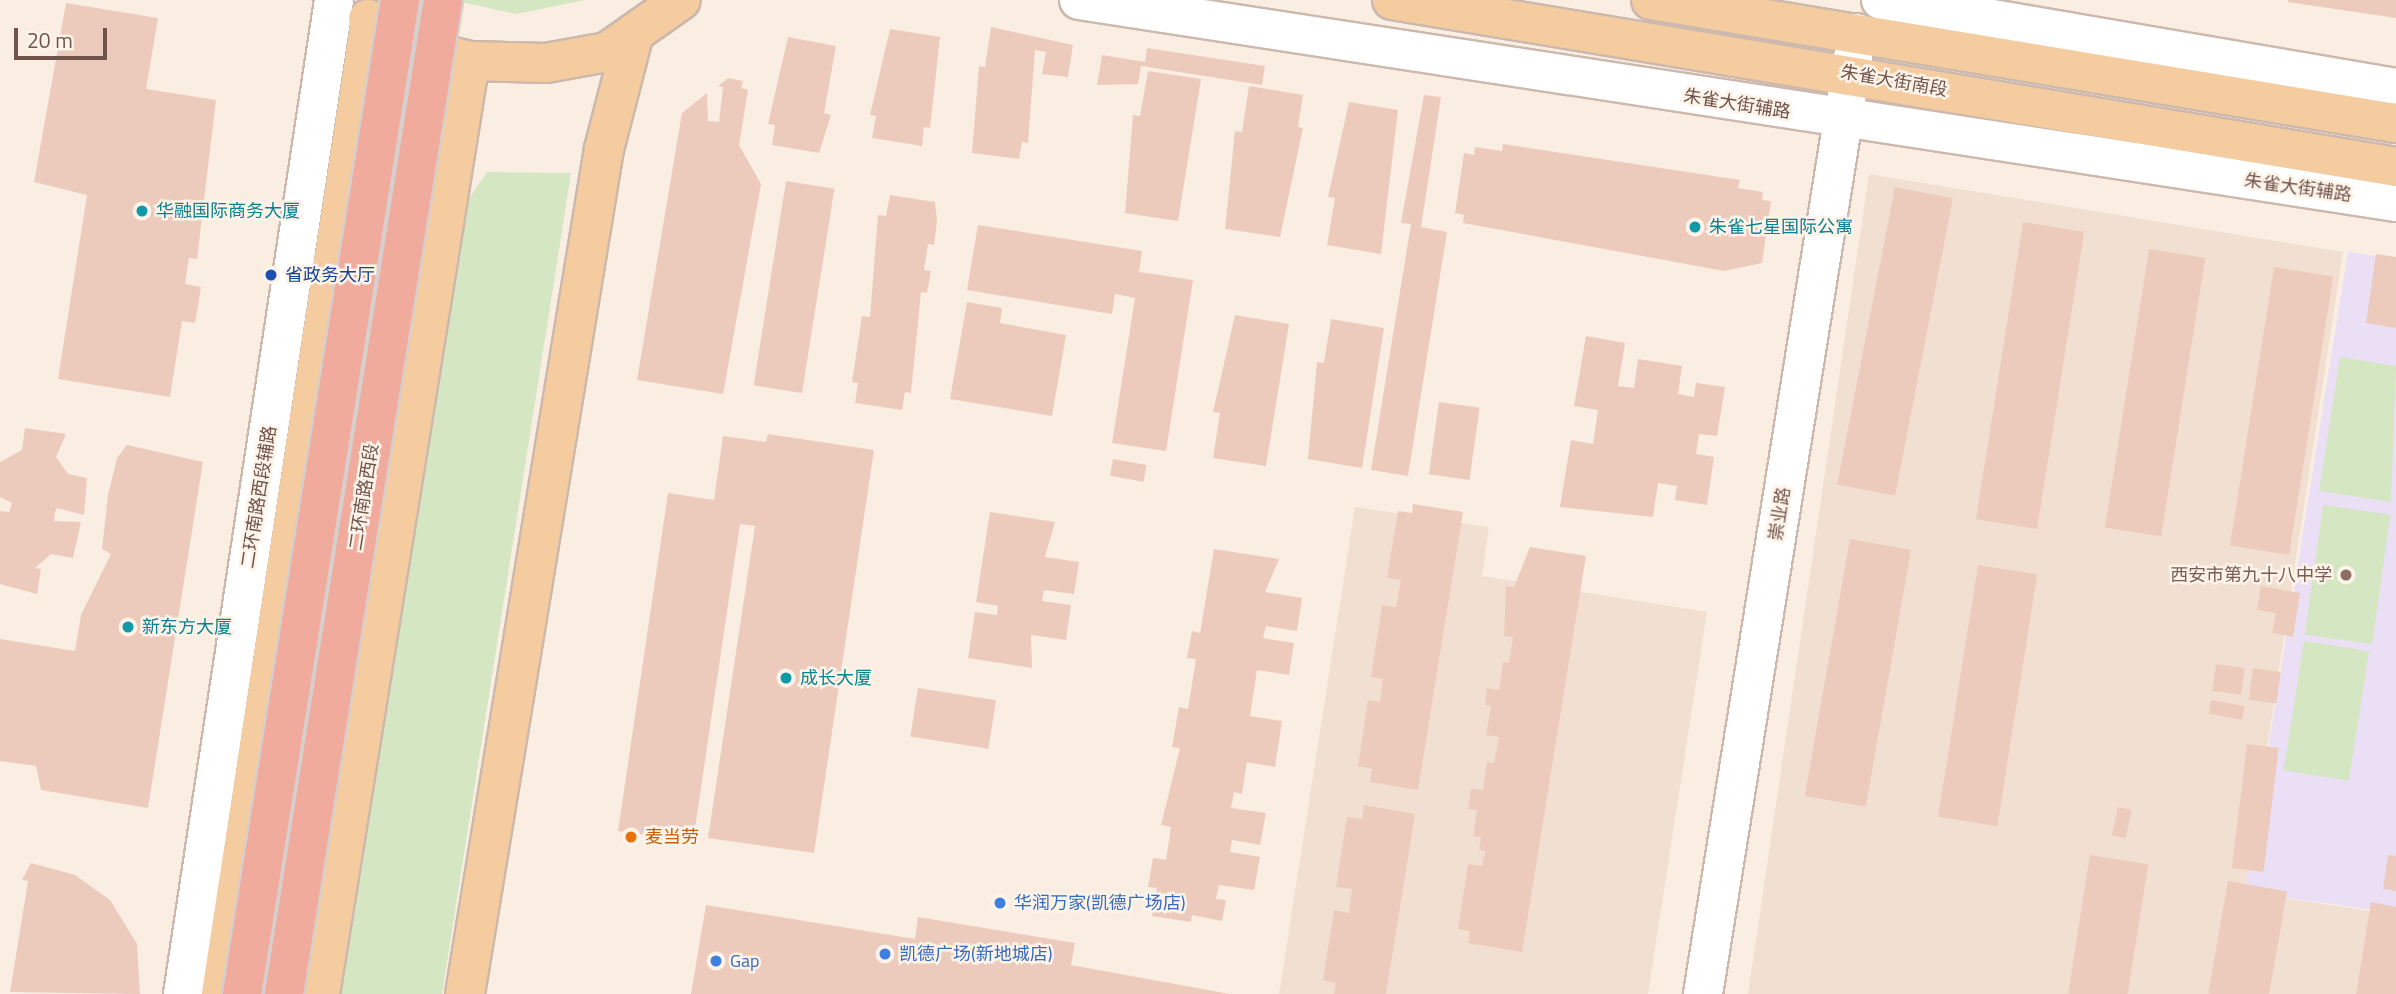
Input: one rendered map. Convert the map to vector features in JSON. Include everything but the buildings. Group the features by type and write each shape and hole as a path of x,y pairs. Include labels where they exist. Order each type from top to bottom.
{"highway":[{"name":"二环南路西段","path":"284,994 443,0"},
{"path":"242,994 374,7"}],"main road":[{"name":"朱雀大街南段","path":"1392,0 1851,74 2396,167"},
{"path":"1651,0 2396,123"},
{"path":"374,7 411,47 470,61 546,63 607,52 633,37 679,3"},
{"path":"222,994 374,7"},
{"path":"465,994 604,149 633,37"},
{"name":"二环南路西段","path":"320,994 470,61"}],"street":[{"name":"二环南路西段辅路","path":"183,994 334,0"},
{"name":"朱雀大街辅路","path":"1079,0 1843,120 2396,202"},
{"path":"1881,0 2396,88"},
{"name":"崇业路","path":"1703,994 1857,33"}],"shaded area":[{"path":"1869,174 2343,252 2245,892 2396,915 2396,994 1748,994"},
{"name":"西安市第九十八中学","path":"2348,252 2396,259 2396,913 2245,892"},
{"path":"1355,507 1489,527 1482,576 1707,612 1648,994 1279,994"}],"green space":[{"path":"452,0 585,0 516,14"},
{"path":"487,172 571,173 442,994 331,994 457,216"},
{"path":"2340,357 2396,366 2391,502 2319,491"},
{"path":"2323,505 2390,514 2372,644 2305,635"},
{"path":"2304,641 2369,651 2349,781 2284,770"}],"place":[{"name":"华融国际商务大厦","path":"142,211"},
{"name":"朱雀七星国际公寓","path":"1695,227"},
{"name":"省政务大厅","path":"271,275"},
{"name":"西安市第九十八中学","path":"2346,575"},
{"name":"新东方大厦","path":"128,627"},
{"name":"成长大厦","path":"786,678"},
{"name":"麦当劳","path":"631,837"},
{"name":"华润万家(凯德广场店)","path":"1000,903"},
{"name":"凯德广场(新地城店)","path":"885,954"},
{"name":"Gap","path":"716,961"}]}
